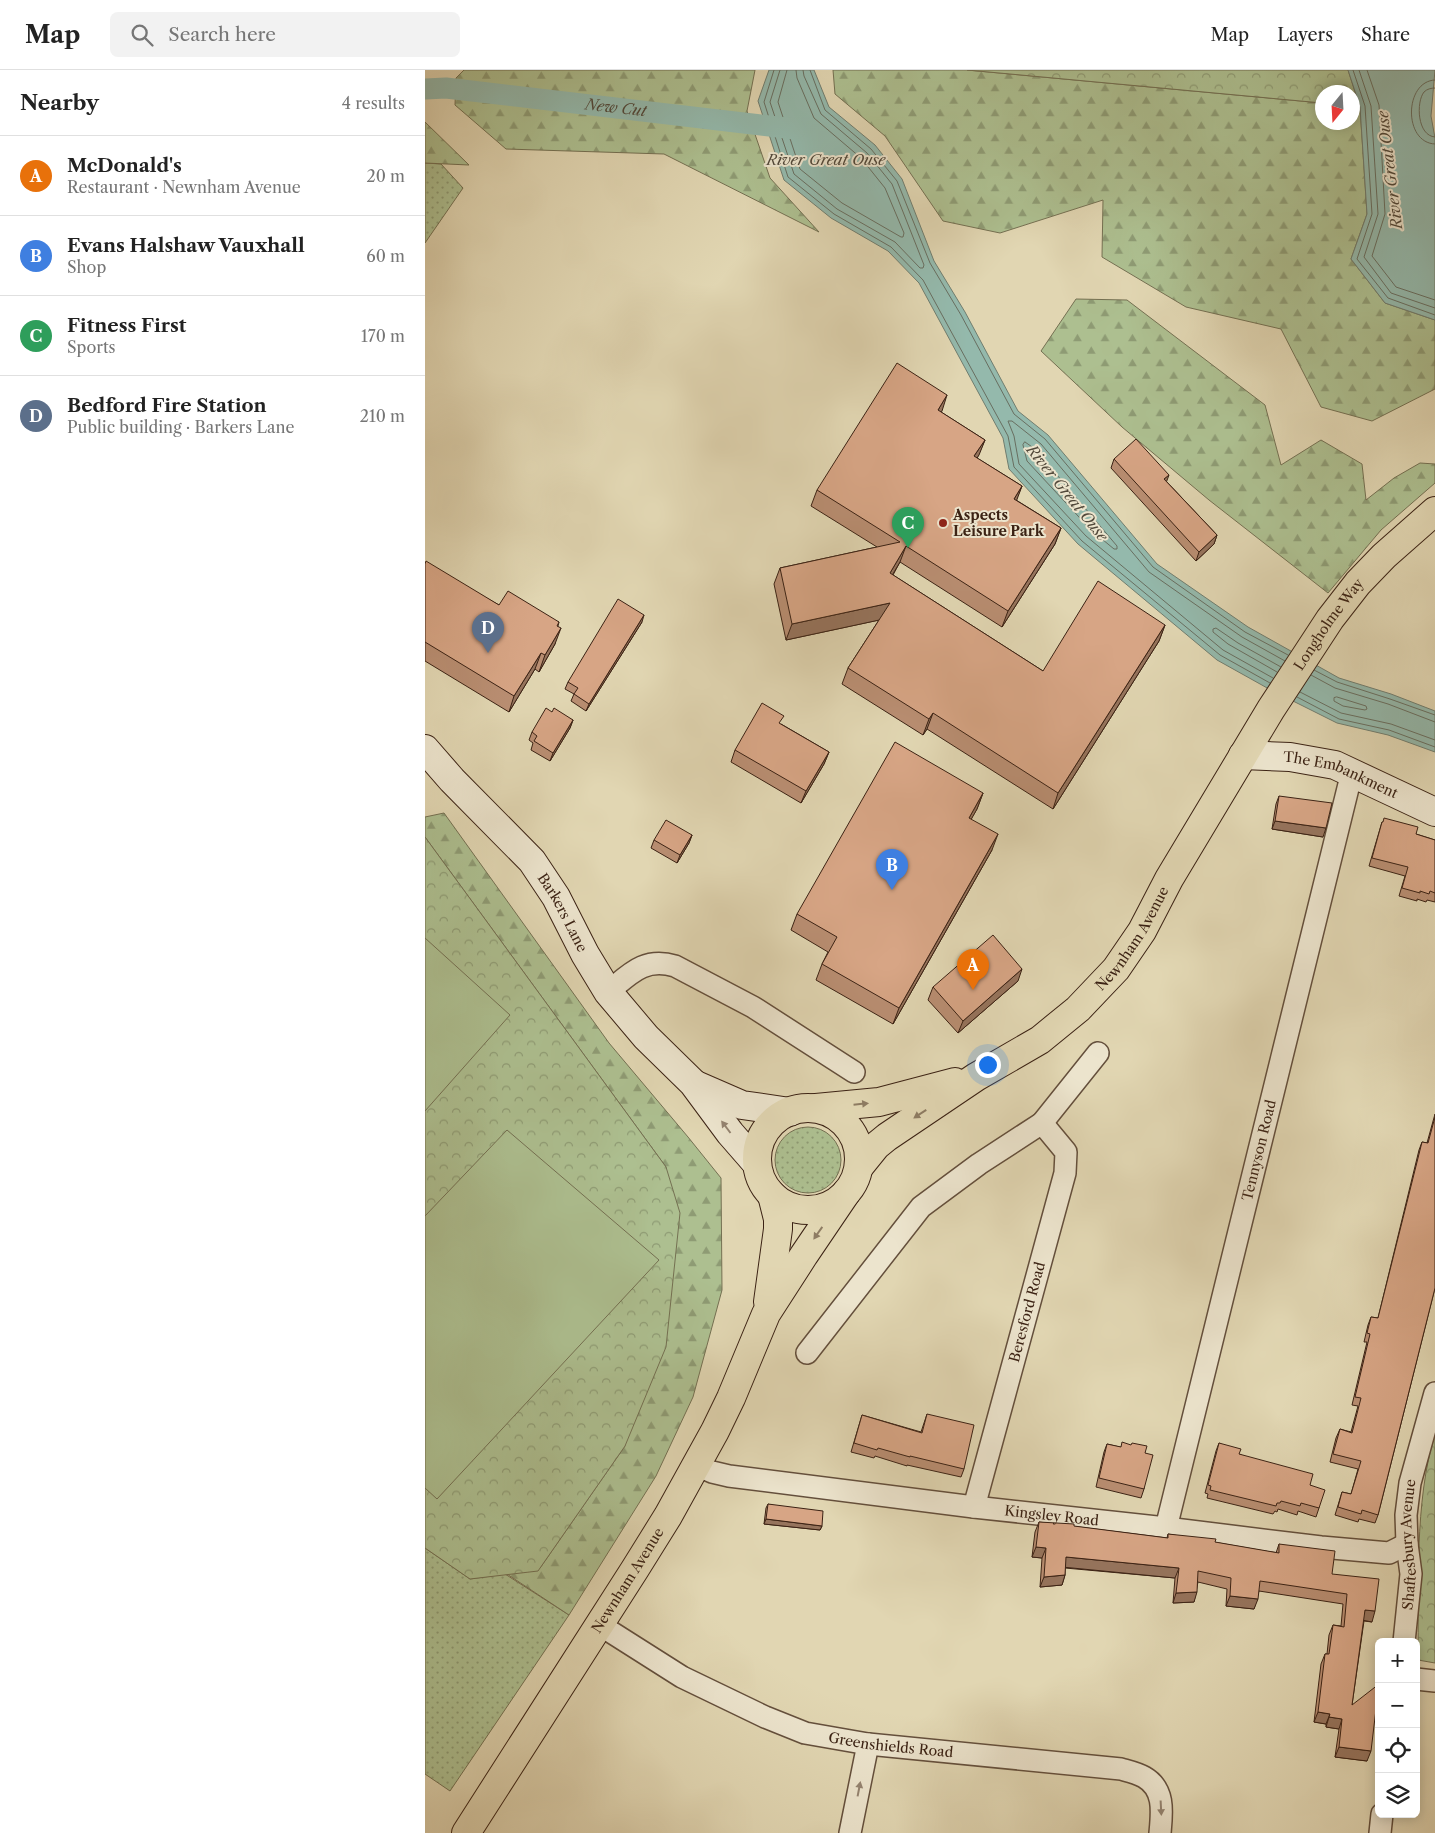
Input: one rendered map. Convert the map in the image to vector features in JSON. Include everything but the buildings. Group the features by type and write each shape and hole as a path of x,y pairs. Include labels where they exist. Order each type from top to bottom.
{"main road":[{"name":"Longholme Way","path":"1243,756 1271,709 1330,619 1358,583 1384,556 1435,511"},
{"name":"Newnham Avenue","path":"859,1167 876,1146 887,1137 976,1077 1020,1052 1079,1009 1116,969 1142,931 1169,879 1243,756"},
{"name":"Newnham Avenue","path":"801,1110 879,1102 976,1077"},
{"path":"801,1110 826,1112 838,1118 848,1128 855,1140 859,1153 859,1167 854,1181 846,1193 833,1204 809,1210 796,1209 772,1195 760,1176 757,1164 758,1151 765,1133 778,1118 801,1110"},
{"name":"Newnham Avenue","path":"466,1833 663,1523 731,1398 766,1314 846,1193"},
{"name":"Newnham Avenue","path":"766,1314 778,1229 778,1219 772,1195"}],"street":[{"name":"Barkers Lane","path":"425,749 532,861 556,897 585,954 608,992 647,1037 693,1083 730,1133 757,1164"},
{"name":"The Embankment","path":"1243,756 1290,757 1335,765 1435,812"},
{"name":"Tennyson Road","path":"1166,1528 1352,772"},
{"path":"608,992 643,966 664,963 675,966 753,1008 853,1072"},
{"path":"807,1353 921,1207 979,1164 1042,1122 1098,1053"},
{"name":"Barkers Lane","path":"693,1083 742,1105 801,1110"},
{"name":"Beresford Road","path":"974,1507 1065,1173 1066,1152 1042,1122"},
{"name":"Shaftesbury Avenue","path":"1404,1638 1411,1574 1406,1515 1410,1483 1435,1393"},
{"name":"Kingsley Road","path":"696,1465 712,1472 729,1476 974,1507 1321,1547 1389,1552 1407,1544"},
{"name":"Greenshields Road","path":"599,1625 682,1677 765,1717 805,1733 868,1744 1121,1769 1143,1776 1161,1796 1160,1833"},
{"path":"1420,1679 1435,1681"},
{"path":"850,1833 868,1744"},
{"path":"1380,1833 1382,1818"}],"green space":[{"path":"464,70 755,70 747,111 770,178 819,232 664,154 506,149 455,105 456,78"},
{"path":"833,70 967,70 1315,102 1315,130 1360,130 1360,107 1367,214 1351,259 1385,303 1435,320 1435,389 1372,421 1321,407 1281,329 1186,307 1102,257 1103,200 1000,233 943,221 885,136 835,94"},
{"path":"967,70 1348,70 1353,85 1315,85 1315,102"},
{"path":"425,122 469,165 425,163"},
{"path":"425,163 441,164 463,188 425,243"},
{"path":"1076,299 1127,300 1265,405 1281,465 1321,440 1362,464 1366,500 1394,478 1420,463 1435,464 1435,483 1381,530 1328,593 1209,500 1122,427 1041,351"},
{"path":"444,813 609,1043 721,1178 722,1290 693,1397 656,1476 569,1615 425,1520 425,1496 540,1568 625,1446 666,1167 425,837 425,817"},
{"path":"425,837 666,1167 680,1213 666,1347 625,1446 538,1571 470,1579 425,1548"},
{"path":"425,938 510,1015 425,1111"},
{"path":"808,1127 821,1129 836,1142 839,1147 841,1160 839,1173 826,1188 821,1191 808,1193 795,1191 780,1178 777,1173 775,1160 777,1147 790,1132 795,1129"},
{"path":"507,1130 659,1260 437,1499 425,1488 425,1216"},
{"path":"1435,1434 1435,1663 1420,1660 1420,1638 1418,1638 1419,1546 1428,1460"},
{"path":"425,1548 470,1579 505,1574 569,1615 450,1791 425,1774"}],"water":[{"path":"769,70 814,70 829,107 875,145 902,179 934,261 965,312 1018,411 1048,435 1157,564 1248,627 1339,678 1391,694 1435,711 1435,752 1388,735 1337,723 1269,689 1217,660 1078,544 1009,469 1003,438 919,283 888,251 831,218 784,180 758,101"},
{"name":"River Great Ouse","path":"1348,70 1435,70 1431,116 1435,138 1435,320 1385,303 1351,259 1367,214 1360,85 1353,85"}],"waterway":[{"name":"New Cut","path":"425,89 446,88 795,129"}],"place":[{"name":"Aspects Leisure Park","path":"943,523"},
{"name":"Fitness First","path":"908,548"},
{"name":"Bedford Fire Station","path":"488,653"},
{"name":"Evans Halshaw Vauxhall","path":"892,890"},
{"name":"McDonald's","path":"973,990"}]}
